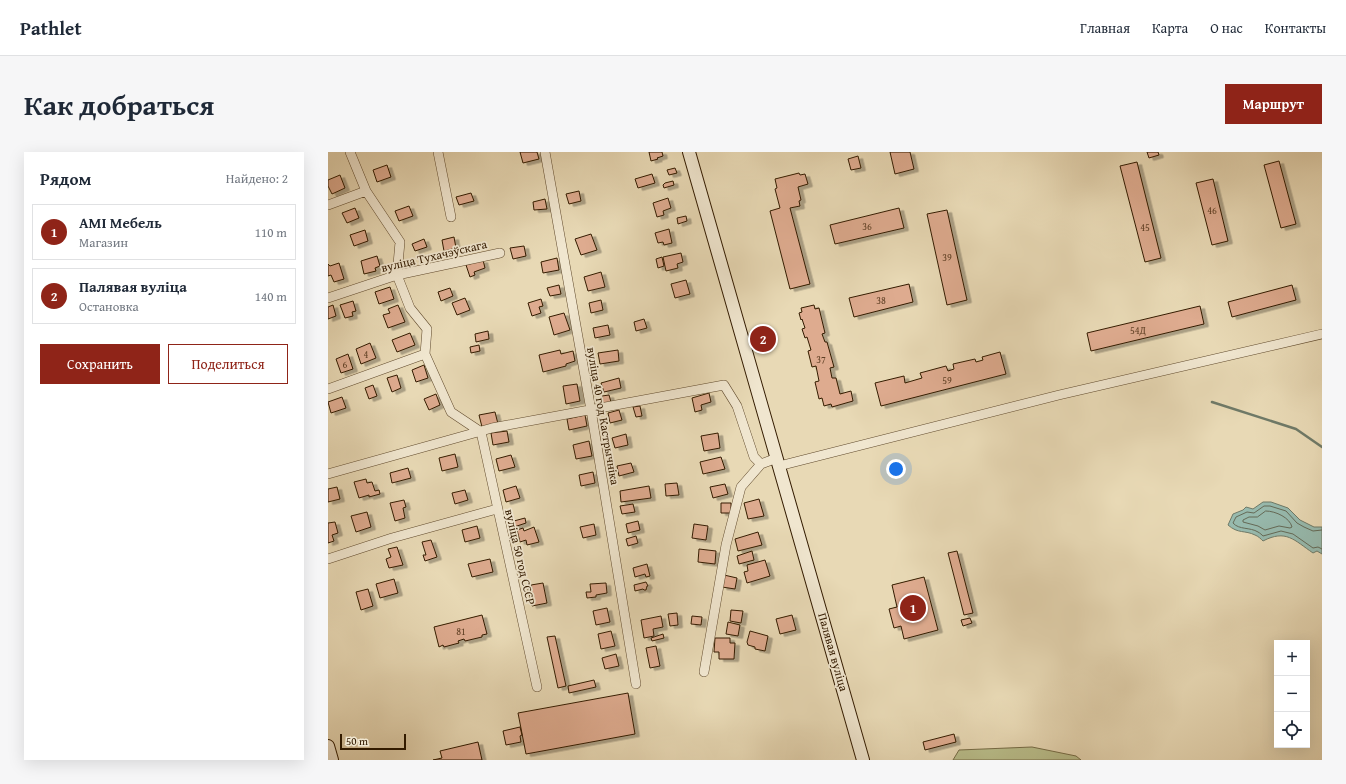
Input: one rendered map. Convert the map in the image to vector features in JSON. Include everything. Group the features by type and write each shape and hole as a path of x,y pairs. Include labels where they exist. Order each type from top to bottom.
{"street":[{"path":"350,152 366,191 400,242 397,275 410,308 427,330 424,354 451,412 481,432"},
{"path":"438,152 451,217"},
{"name":"вуліца 40 год Кастрычніка","path":"545,152 636,684"},
{"name":"Палявая вуліца","path":"689,152 863,760"},
{"path":"328,205 366,191"},
{"name":"вуліца Тухачэўскага","path":"328,298 397,275 500,253"},
{"path":"704,672 726,545 741,487 761,464 778,462 1069,392 1322,334"},
{"path":"328,389 424,354"},
{"path":"328,474 492,428 724,385 737,406 754,458 761,464"},
{"name":"вуліца 50 год СССР","path":"481,432 537,687"},
{"path":"328,558 392,538 497,509"},
{"path":"328,746 332,760"}],"green space":[{"path":"1032,747 1076,756 1081,760 953,760 959,750"}],"water":[{"path":"1263,502 1271,502 1288,508 1300,520 1314,527 1322,527 1322,554 1317,551 1313,553 1295,540 1284,536 1278,536 1263,541 1256,535 1235,530 1228,525 1233,514 1243,510 1246,507 1253,509"}],"building":[{"path":"520,152 537,152 539,159 523,163"},
{"path":"649,152 662,152 663,156 651,161"},
{"path":"890,152 910,152 914,169 895,174"},
{"path":"1147,152 1158,152 1159,155 1149,158"},
{"path":"858,156 861,168 851,170 848,159"},
{"path":"1279,161 1296,224 1281,228 1264,165"},
{"path":"1137,162 1161,258 1145,262 1120,166"},
{"path":"387,165 391,177 377,182 373,170"},
{"path":"675,168 677,173 669,175 667,170"},
{"path":"799,173 800,175 805,174 808,184 798,187 801,200 799,201 800,206 790,208 810,284 790,289 770,211 780,208 775,189 777,188 775,179"},
{"path":"652,174 655,183 638,188 635,179"},
{"path":"340,175 345,188 332,194 328,186 328,180"},
{"path":"1213,179 1228,241 1212,245 1196,183"},
{"path":"673,181 674,185 664,188 663,185 665,183"},
{"path":"579,191 581,201 569,204 566,194"},
{"path":"471,193 474,201 459,205 456,197"},
{"path":"668,198 671,208 663,211 664,215 657,217 653,203"},
{"path":"545,199 547,209 534,210 533,202"},
{"path":"409,206 413,216 399,221 395,211"},
{"path":"355,208 359,218 347,223 342,213"},
{"path":"899,208 904,228 835,244 830,225"},
{"path":"947,210 967,300 947,305 927,214"},
{"path":"686,216 687,221 678,224 677,218"},
{"path":"669,229 672,243 664,245 663,242 658,243 655,233"},
{"path":"365,230 368,241 354,246 350,235"},
{"path":"591,234 597,250 581,255 575,239"},
{"path":"454,237 456,248 444,251 442,240"},
{"path":"424,239 427,247 415,251 412,244"},
{"path":"524,246 526,256 513,259 510,248"},
{"path":"681,253 683,262 677,264 678,268 666,271 663,257"},
{"path":"377,256 380,266 375,268 376,271 364,274 361,261"},
{"path":"662,257 664,266 658,268 656,259"},
{"path":"557,258 559,270 543,273 541,262"},
{"path":"483,260 485,268 474,272 475,275 470,277 466,265"},
{"path":"339,263 344,279 334,282 331,275 328,276 328,264 330,266"},
{"path":"601,272 605,287 588,291 584,277"},
{"path":"686,280 690,294 675,298 671,284"},
{"path":"909,284 913,302 854,317 849,298"},
{"path":"559,285 561,294 550,296 547,288"},
{"path":"1292,285 1296,300 1232,317 1228,302"},
{"path":"390,287 394,299 379,304 375,292"},
{"path":"450,288 453,296 441,301 438,292"},
{"path":"465,298 470,310 457,315 452,303"},
{"path":"541,299 543,306 539,307 541,313 532,316 528,303"},
{"path":"601,300 603,310 591,313 589,303"},
{"path":"353,301 356,311 352,312 353,316 345,318 340,305"},
{"path":"333,305 336,316 328,319 328,307"},
{"path":"398,305 405,322 388,328 383,315 390,313 388,309"},
{"path":"814,305 815,309 819,308 825,333 822,334 825,342 827,342 834,367 830,368 832,378 836,378 840,394 851,391 853,401 832,407 831,404 824,406 822,398 819,399 815,382 819,381 816,366 812,367 808,351 811,350 807,337 805,338 802,329 805,328 799,313 802,312 801,308"},
{"path":"1200,306 1204,324 1091,351 1087,333"},
{"path":"564,313 570,330 554,335 549,317"},
{"path":"644,319 647,328 636,331 634,322"},
{"path":"608,325 610,335 595,338 593,328"},
{"path":"488,331 489,339 476,342 475,334"},
{"path":"410,333 415,345 397,352 392,340"},
{"path":"370,343 376,358 361,364 356,349"},
{"path":"479,345 480,351 471,353 470,347"},
{"path":"560,350 561,354 573,351 575,361 566,364 566,366 543,372 539,355"},
{"path":"618,350 619,361 600,364 598,353"},
{"path":"1000,352 1006,374 881,406 875,383 904,376 905,383 922,378 920,373 946,366 948,371 954,369 953,364 975,359 976,362 983,360 982,357"},
{"path":"348,354 353,369 341,373 336,359"},
{"path":"424,365 428,378 416,382 412,370"},
{"path":"397,375 401,388 392,392 387,378"},
{"path":"619,378 621,388 604,392 601,383"},
{"path":"577,384 580,401 566,404 563,386"},
{"path":"373,385 377,396 369,399 365,388"},
{"path":"709,393 711,402 701,405 702,410 695,412 692,398"},
{"path":"436,394 440,405 429,410 424,399"},
{"path":"609,395 611,402 603,404 602,396"},
{"path":"342,397 346,408 331,413 328,402"},
{"path":"640,406 642,416 636,417 633,407"},
{"path":"619,410 622,420 610,423 608,413"},
{"path":"495,412 498,424 482,427 479,415"},
{"path":"585,415 587,426 569,430 567,419"},
{"path":"507,431 509,442 493,445 491,433"},
{"path":"718,433 720,448 704,451 701,436"},
{"path":"626,434 628,445 615,448 612,438"},
{"path":"589,441 592,456 576,459 573,445"},
{"path":"455,454 458,467 442,471 439,458"},
{"path":"511,455 515,467 499,471 496,459"},
{"path":"721,457 725,469 703,474 700,462"},
{"path":"631,463 634,472 619,476 617,466"},
{"path":"408,468 411,478 392,483 390,473"},
{"path":"593,472 595,483 581,486 579,475"},
{"path":"366,479 367,483 372,482 375,491 379,490 380,494 359,498 354,482"},
{"path":"677,483 679,495 666,496 665,484"},
{"path":"725,484 728,494 713,498 710,487"},
{"path":"516,486 520,498 506,502 503,490"},
{"path":"649,486 651,498 621,502 620,491"},
{"path":"337,487 340,499 328,502 328,489"},
{"path":"465,490 468,500 455,504 452,493"},
{"path":"759,499 764,516 748,519 744,503"},
{"path":"404,500 406,507 403,508 405,518 395,521 390,503"},
{"path":"721,503 731,503 731,513 721,513"},
{"path":"633,504 635,512 622,514 620,506"},
{"path":"367,512 371,527 356,532 351,516"},
{"path":"525,518 526,523 511,528 510,522"},
{"path":"638,521 640,530 628,533 626,524"},
{"path":"335,522 338,533 332,535 334,541 328,543 328,523"},
{"path":"594,524 596,535 583,538 580,527"},
{"path":"694,524 708,526 706,540 692,538"},
{"path":"477,526 480,538 465,542 462,530"},
{"path":"534,527 539,542 527,545 526,540 520,542 517,530 523,528 524,531"},
{"path":"758,532 762,545 738,551 735,539"},
{"path":"636,536 638,543 628,546 626,539"},
{"path":"431,540 437,557 425,561 423,555 426,555 422,542"},
{"path":"397,547 403,565 389,568 386,559 391,557 388,549"},
{"path":"699,549 716,551 715,564 698,562"},
{"path":"752,551 754,560 739,564 737,556"},
{"path":"957,551 973,613 964,615 948,553"},
{"path":"490,559 493,572 472,577 468,564"},
{"path":"765,560 770,576 747,583 744,572 748,571 747,565"},
{"path":"647,564 650,576 646,577 645,574 635,577 633,568"},
{"path":"724,575 737,578 735,589 722,587"},
{"path":"924,577 938,630 904,639 901,626 894,628 889,609 897,607 892,585"},
{"path":"394,579 398,593 380,598 376,584"},
{"path":"646,582 648,586 646,590 643,589 635,591 634,585"},
{"path":"543,583 547,603 532,606 528,589 532,589 531,585"},
{"path":"606,583 607,593 596,595 596,597 587,598 586,592 591,592 590,584"},
{"path":"368,589 373,606 361,610 356,592"},
{"path":"607,608 610,622 596,625 593,611"},
{"path":"731,610 743,611 741,623 730,621"},
{"path":"677,613 678,625 670,626 668,614"},
{"path":"482,615 487,634 482,635 482,637 465,641 464,639 458,641 459,643 439,647 434,627"},
{"path":"792,615 796,630 780,634 776,619"},
{"path":"661,616 663,627 653,629 654,636 644,638 641,620"},
{"path":"692,616 702,617 701,625 691,624"},
{"path":"970,618 972,623 963,626 961,620"},
{"path":"728,622 740,625 738,636 726,634"},
{"path":"611,631 615,646 601,649 598,634"},
{"path":"750,631 768,636 765,651 755,649 755,647 748,645 747,642"},
{"path":"663,634 664,638 652,641 651,638"},
{"path":"555,636 566,686 558,688 547,637"},
{"path":"715,638 730,638 730,643 735,643 734,659 719,659 719,652 714,652"},
{"path":"656,646 660,666 650,668 646,648"},
{"path":"616,654 619,666 605,669 602,658"},
{"path":"594,680 596,687 569,693 568,686"},
{"path":"628,693 635,734 526,754 518,713"},
{"path":"520,727 522,735 520,736 521,742 506,745 503,731"},
{"path":"954,734 956,742 925,750 923,742"},
{"path":"478,742 482,760 433,760 442,758 440,751"}],"waterway":[{"path":"1212,402 1296,429 1322,447"}],"place":[{"name":"Палявая вуліца","path":"763,339"},
{"name":"AMI Мебель","path":"913,608"}]}
